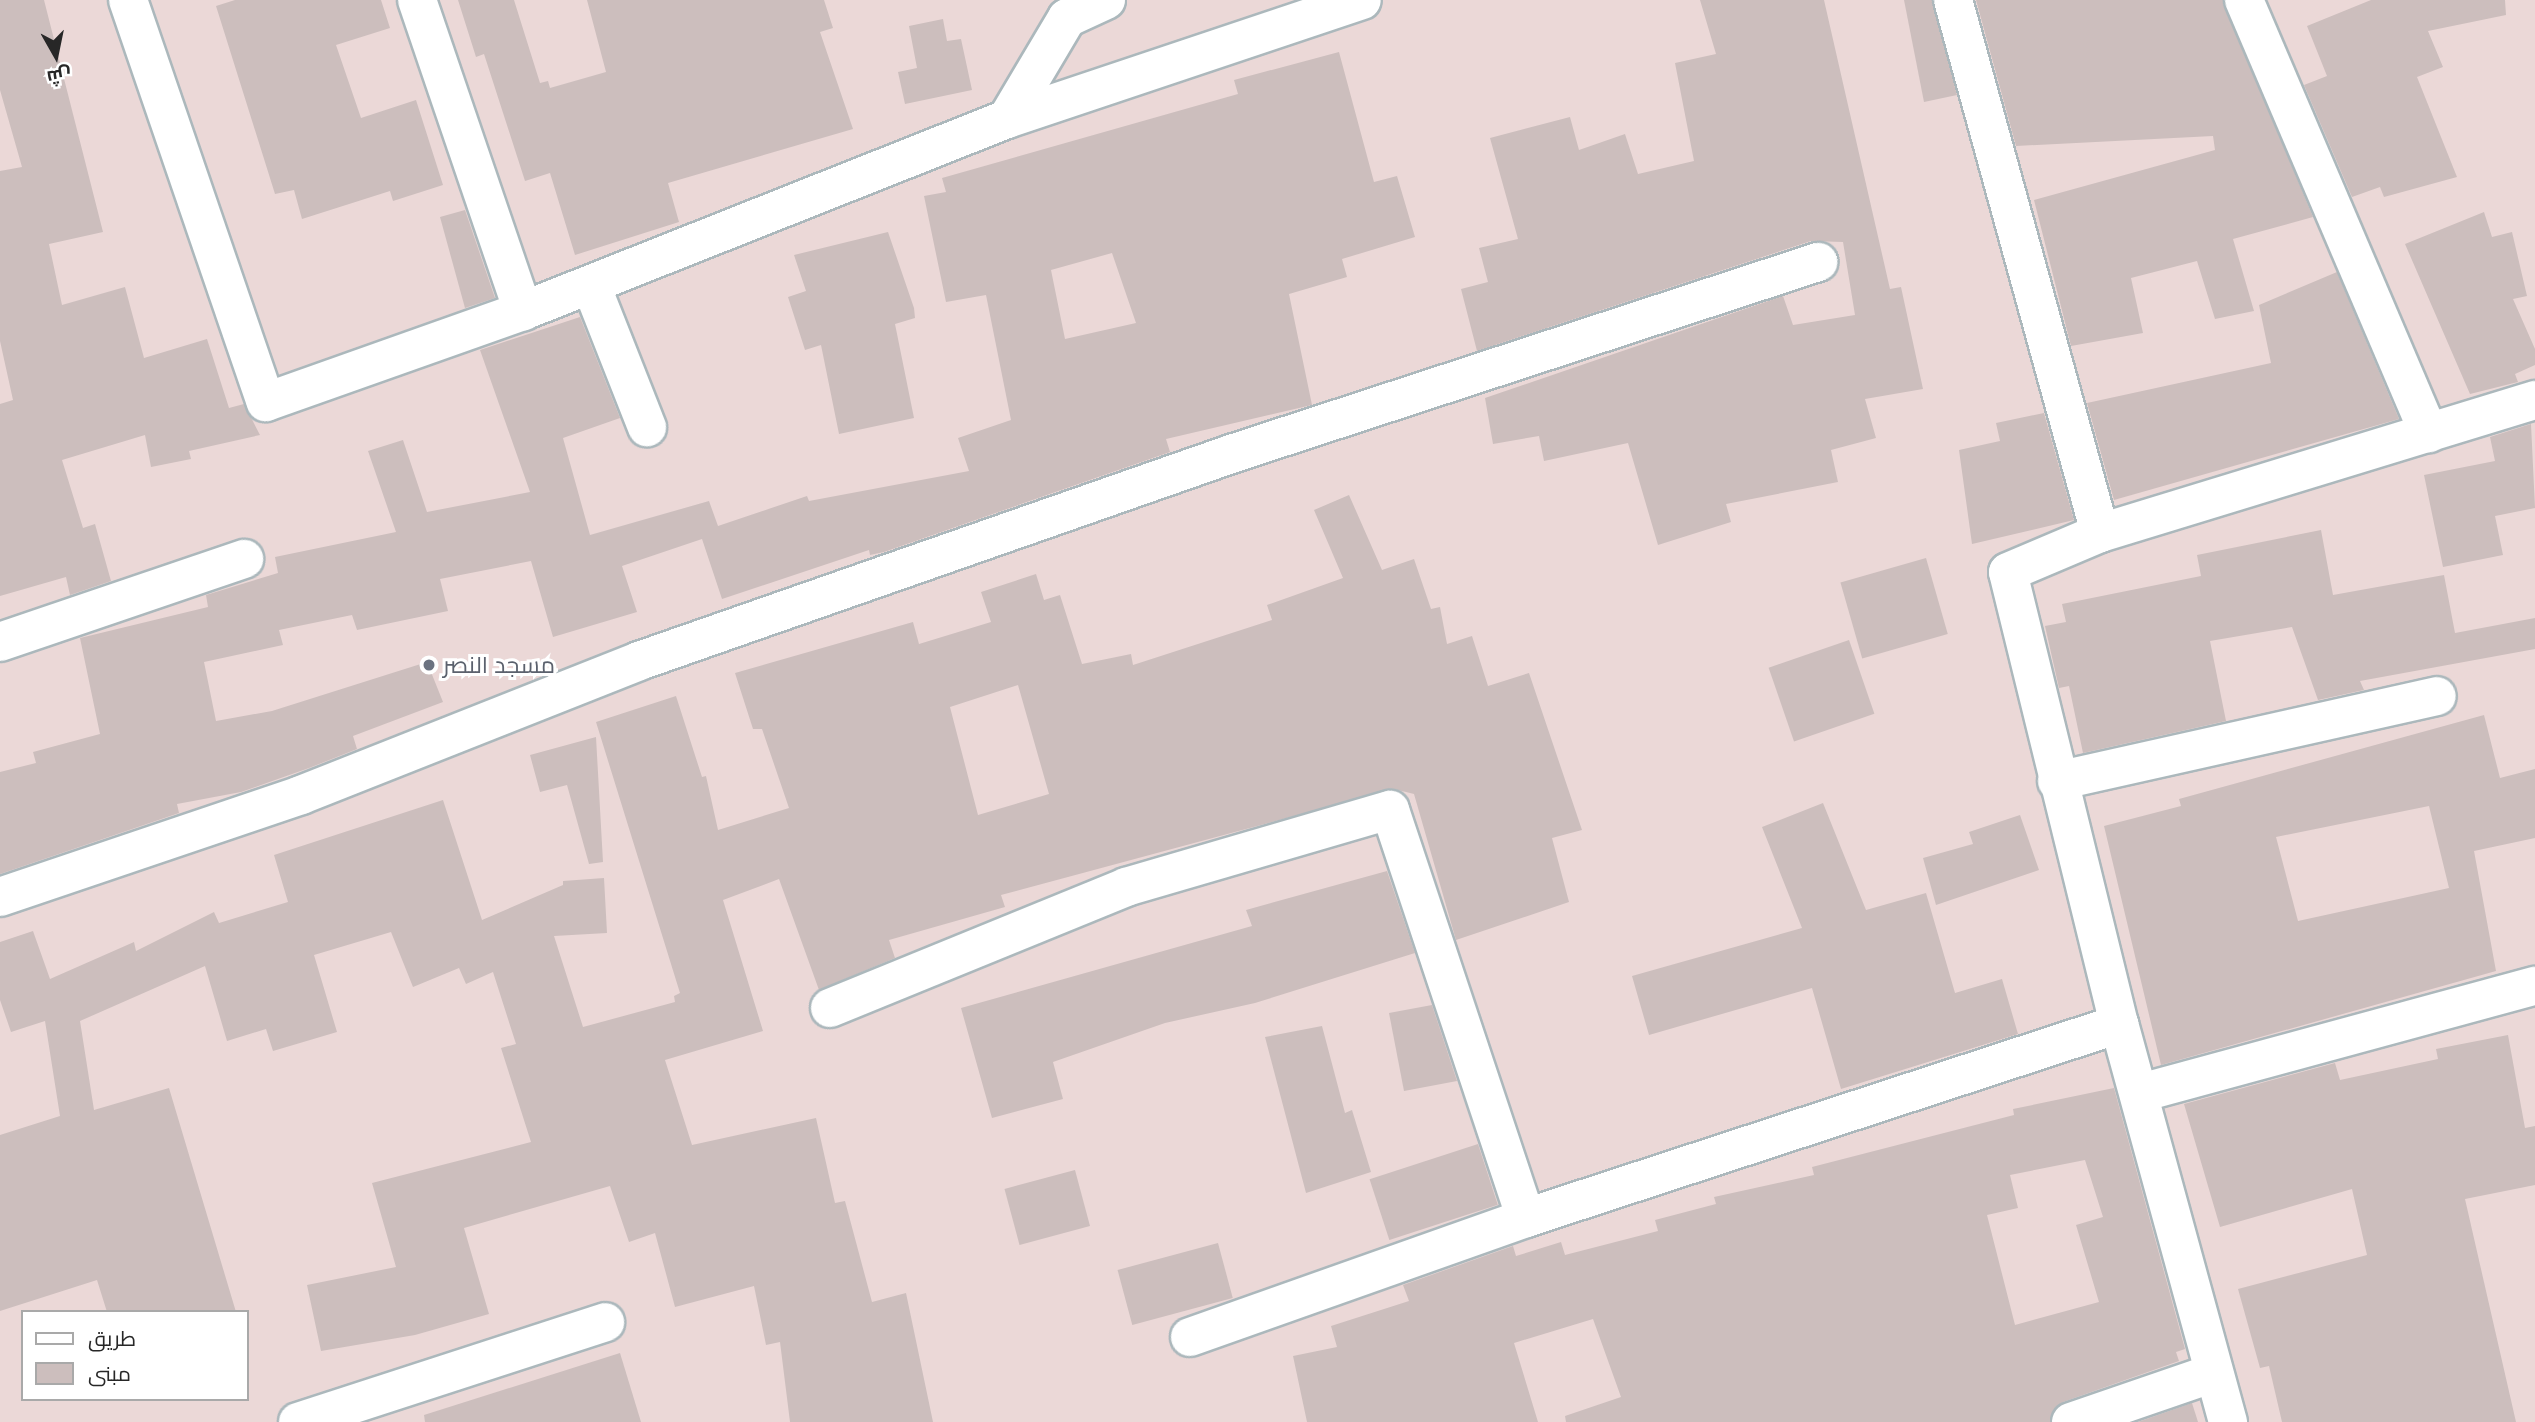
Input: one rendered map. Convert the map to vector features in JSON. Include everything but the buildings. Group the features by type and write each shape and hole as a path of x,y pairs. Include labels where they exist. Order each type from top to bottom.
{"street":[{"path":"128,0 266,402 523,312 1007,119 1362,0"},
{"path":"417,0 523,312"},
{"path":"1007,119 1067,18 1106,0"},
{"path":"1952,0 2100,533"},
{"path":"2244,0 2429,433"},
{"path":"0,898 301,795 639,660 1218,458 1818,262"},
{"path":"591,285 647,427"},
{"path":"2228,1422 2119,1024 2057,781 2008,572 2100,533 2535,400"},
{"path":"0,642 244,559"},
{"path":"2057,781 2437,696"},
{"path":"830,1008 1126,887 1390,810 1525,1218"},
{"path":"2140,1093 2535,986"},
{"path":"1190,1337 1525,1218 2119,1024"},
{"path":"298,1422 605,1322"},
{"path":"2071,1422 2213,1373"}],"place":[{"name":"مسجد النصر","path":"429,665"}]}
